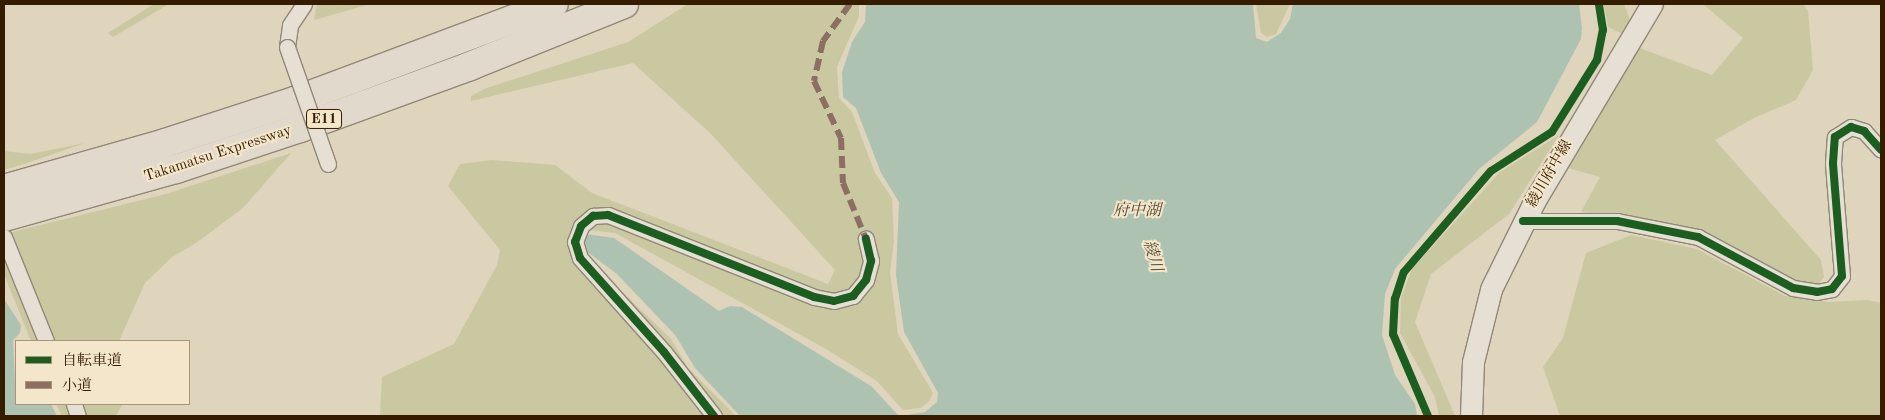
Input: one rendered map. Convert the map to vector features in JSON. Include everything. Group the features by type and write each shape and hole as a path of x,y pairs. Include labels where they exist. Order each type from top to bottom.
{"highway":[{"name":"Takamatsu Expressway","path":"7,188 165,143 297,100 554,4"},
{"name":"Takamatsu Expressway","path":"11,215 176,170 300,128 470,66 624,4"}],"main road":[{"name":"綾川府中線","path":"1471,416 1473,362 1491,290 1523,221 1652,4"}],"street":[{"path":"304,4 290,25 287,47 328,164"},
{"path":"1523,221 1617,221 1698,237 1794,288 1817,292 1832,289 1842,276 1833,162 1835,137 1851,127 1864,131 1881,150"},
{"path":"714,416 664,352 580,258 575,242 581,226 593,216 608,215 814,298 834,301 853,296 866,280 871,261 866,239"},
{"path":"4,237 46,340"}],"shaded area":[{"path":"154,4 169,4 113,37 108,33"},
{"path":"317,4 370,4 314,20"},
{"path":"688,4 859,4 859,16 837,67 839,98 852,112 875,173 892,198 894,242 890,272 898,334 933,393 929,401 921,408 903,410 877,381 826,349 615,233 575,228 585,256 671,339 688,368 736,416 380,416 382,377 454,344 497,265 500,250 448,186 460,164 492,160 555,165 592,193 828,284 835,270 711,134 633,63 471,101 471,96 484,89 628,42"},
{"path":"1256,4 1290,4 1276,34 1267,37 1261,33"},
{"path":"1604,4 1624,4 1630,20 1623,34 1608,27"},
{"path":"1703,4 1803,4 1808,11 1813,70 1796,100 1754,118 1715,140 1821,260 1824,277 1817,286 1792,281 1697,228 1581,212 1600,177 1564,167 1637,47 1712,75 1743,38"},
{"path":"1559,135 1509,214 1431,274 1415,322 1455,416 1439,416 1435,397 1400,333 1401,298 1412,269 1500,172"},
{"path":"85,143 4,170 4,151 30,154"},
{"path":"291,153 243,208 196,243 172,257 145,283 119,340 31,340 4,274 4,234 166,194"},
{"path":"1631,235 1697,249 1785,296 1829,302 1868,300 1881,303 1881,416 1560,416 1543,367 1563,338 1586,253"},
{"path":"56,405 122,405 116,416 62,416"}],"water":[{"name":"府中湖","path":"866,4 1253,4 1256,38 1267,42 1281,33 1290,19 1293,4 1579,4 1582,28 1581,39 1537,122 1479,169 1395,269 1385,294 1382,335 1395,375 1415,404 1417,416 901,416 925,412 937,402 938,393 904,332 896,275 899,202 881,173 856,108 843,97 842,72 852,42 865,22"},
{"path":"579,233 614,238 719,311 730,306 742,307 871,386 899,416 740,416 695,368 676,336 617,274 581,247"},
{"path":"4,299 21,325 20,333 13,340 15,405 52,405 57,416 4,416"}],"marked path":[{"path":"850,4 823,41 814,81 841,138 843,183 866,239"}],"cycle path":[{"path":"1428,416 1393,334 1395,299 1404,272 1491,171 1552,132 1597,60 1603,30 1599,4"},
{"path":"1523,221 1617,221 1698,237 1793,288 1817,292 1832,289 1842,276 1833,163 1835,137 1851,127 1864,131 1881,150"},
{"path":"714,416 664,352 580,258 575,242 581,226 593,216 608,215 814,297 834,301 853,296 866,280 871,261 866,239"}],"water label":[{"name":"綾川","path":"1152,256"}]}
